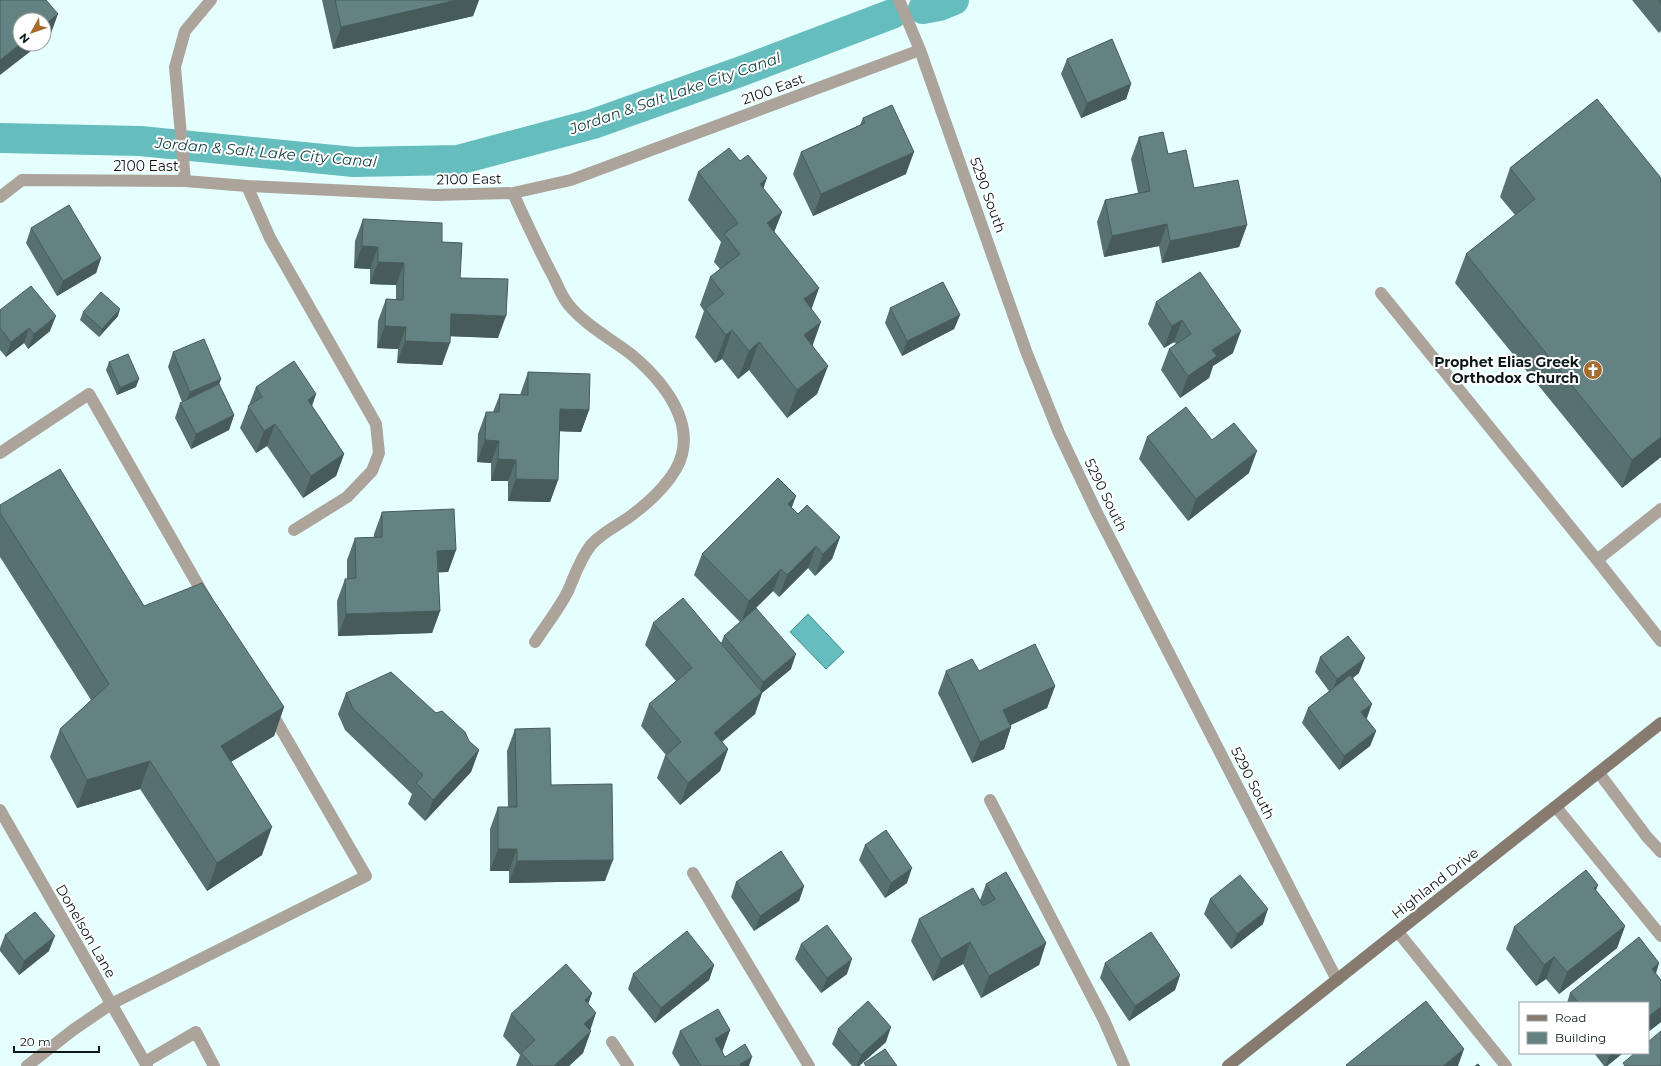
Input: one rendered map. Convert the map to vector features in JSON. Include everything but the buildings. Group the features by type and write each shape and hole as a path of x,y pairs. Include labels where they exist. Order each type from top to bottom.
{"main road":[{"name":"Highland Drive","path":"1228,1066 1661,723"}],"street":[{"path":"185,181 175,67 185,31 211,0"},
{"name":"5290 South","path":"899,0 920,50 1026,351 1059,433 1097,512 1337,980"},
{"name":"2100 East","path":"0,197 22,180 185,181 247,186 435,195 514,193 571,180 920,50"},
{"path":"247,186 270,238 376,424 379,453 372,471 347,497 294,530"},
{"path":"514,193 538,249 568,303 586,322 632,355 656,378 675,404 683,428 683,449 676,468 666,484 633,515 591,544 578,564 567,591 535,642"},
{"path":"1381,293 1661,641"},
{"path":"0,453 89,394 211,607"},
{"path":"1596,560 1661,509"},
{"path":"27,1066 73,1030 111,1004 366,876 262,696"},
{"path":"1599,773 1647,837 1661,852"},
{"path":"990,800 1104,1020 1124,1066"},
{"path":"1556,807 1661,936"},
{"name":"Donelson Lane","path":"0,810 146,1064"},
{"path":"693,873 809,1066"},
{"path":"1398,932 1506,1066"},
{"path":"146,1064 196,1032 214,1066"},
{"path":"612,1042 628,1066"}],"water":[{"path":"808,614 844,652 826,669 790,632"}],"waterway":[{"name":"Jordan & Salt Lake City Canal","path":"923,9 939,6 954,0"},
{"name":"Jordan & Salt Lake City Canal","path":"0,138 140,141 354,162 458,160 593,124 742,71 892,14"}],"place":[{"name":"Prophet Elias Greek Orthodox Church","path":"1593,370"}]}
